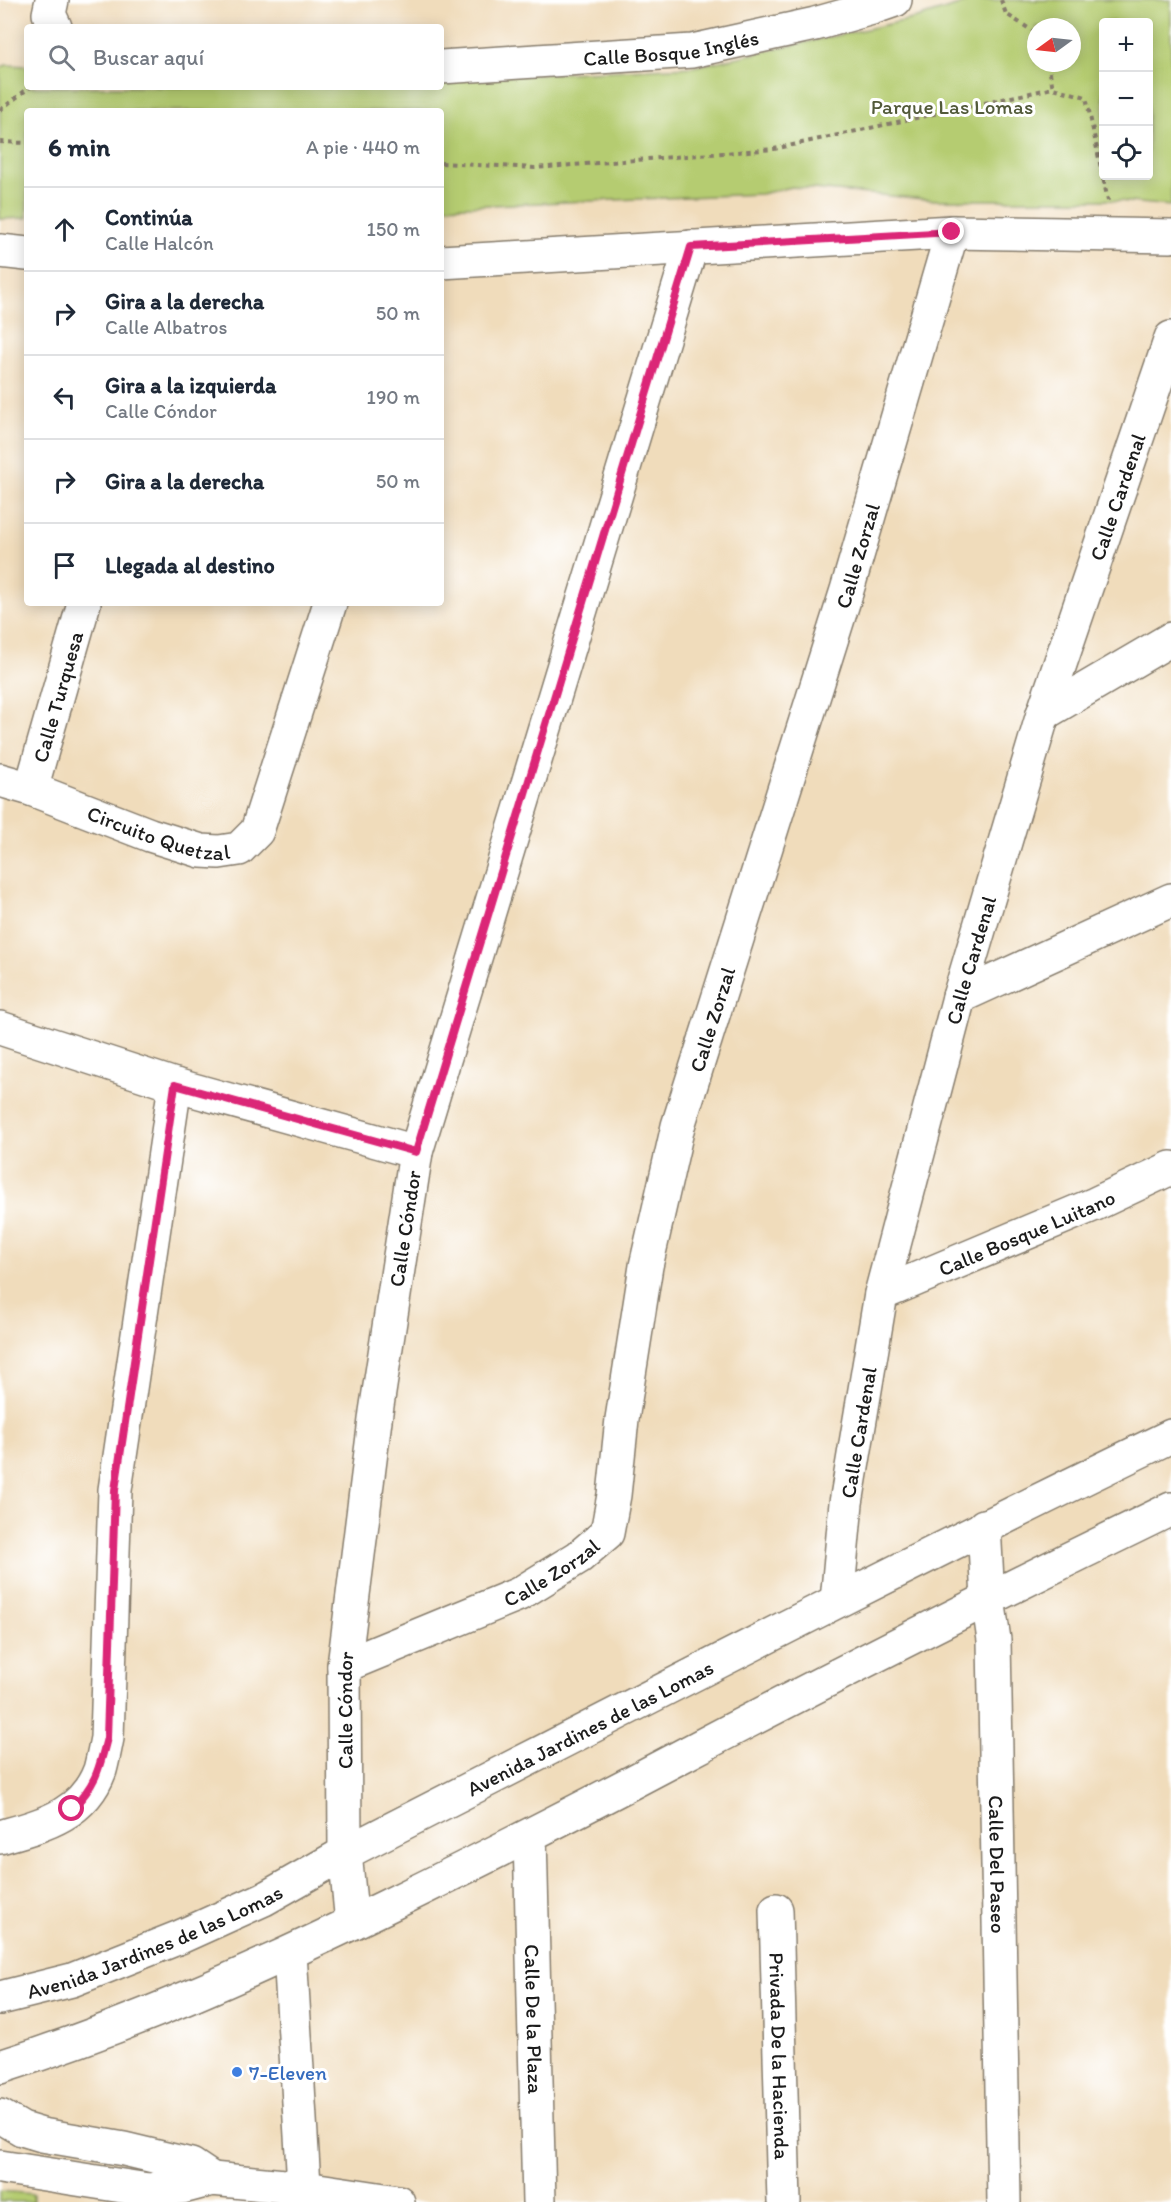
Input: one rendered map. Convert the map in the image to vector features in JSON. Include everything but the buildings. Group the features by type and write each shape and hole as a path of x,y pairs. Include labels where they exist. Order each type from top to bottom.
{"street":[{"name":"Calle Bosque Inglés","path":"444,67 692,51 815,24 895,0"},
{"path":"444,262 952,232 1171,236"},
{"name":"Calle Zorzal","path":"344,1666 519,1594 579,1557 607,1533 646,1266 678,1126 847,590 952,232"},
{"name":"Calle Cóndor","path":"352,1923 345,1853 344,1666 376,1412 416,1152 691,247"},
{"path":"0,251 24,254"},
{"name":"Calle Cardenal","path":"837,1601 846,1503 881,1294 959,997 1043,714 1171,338"},
{"name":"Calle Turquesa","path":"31,789 83,606"},
{"name":"Circuito Quetzal","path":"0,780 31,789 150,835 201,851 219,852 239,849 257,831 329,606"},
{"path":"1043,714 1171,639"},
{"path":"959,997 1171,900"},
{"path":"0,1028 175,1085 416,1152"},
{"path":"0,1837 48,1824 72,1809 88,1792 99,1771 107,1738 115,1490 175,1085"},
{"name":"Calle Bosque Luitano","path":"881,1294 1095,1204 1171,1168"},
{"name":"Avenida Jardines de las Lomas","path":"0,1998 72,1980 180,1937 264,1899 345,1853 837,1601 984,1526 1171,1436"},
{"path":"0,2067 121,2025 290,1953 530,1836 738,1726 1171,1509"},
{"name":"Calle Del Paseo","path":"984,1526 988,1599 994,1640 1004,2202"},
{"name":"Calle De la Plaza","path":"530,1836 539,2202"},
{"name":"Privada De la Hacienda","path":"776,1910 784,2202"},
{"path":"290,1953 305,2195"},
{"path":"0,2116 22,2129 191,2165 212,2179 305,2195 398,2202"},
{"path":"66,2190 69,2140"},
{"path":"1,2170 66,2190 148,2190 182,2187 212,2179"}],"path":[{"path":"1000,0 1006,14 1027,27"},
{"path":"1050,72 1053,88"},
{"path":"444,163 535,168 774,149 1053,88 1086,97 1115,234"},
{"path":"0,110 26,90"},
{"path":"0,142 24,143"}],"green space":[{"name":"Parque Las Lomas","path":"969,0 1171,0 1171,206 1108,200 935,200 792,187 761,194 444,207 444,108 24,108 24,218 0,219 0,68 6,65 24,66 24,90 444,90 444,79 693,67 917,18"},
{"path":"0,2191 33,2194 33,2202 0,2202"}],"place":[{"name":"7-Eleven","path":"237,2072"}],"route":[{"path":"72,1809 88,1792 99,1771 107,1738 115,1490 175,1085 416,1152 691,247 952,232"}]}
